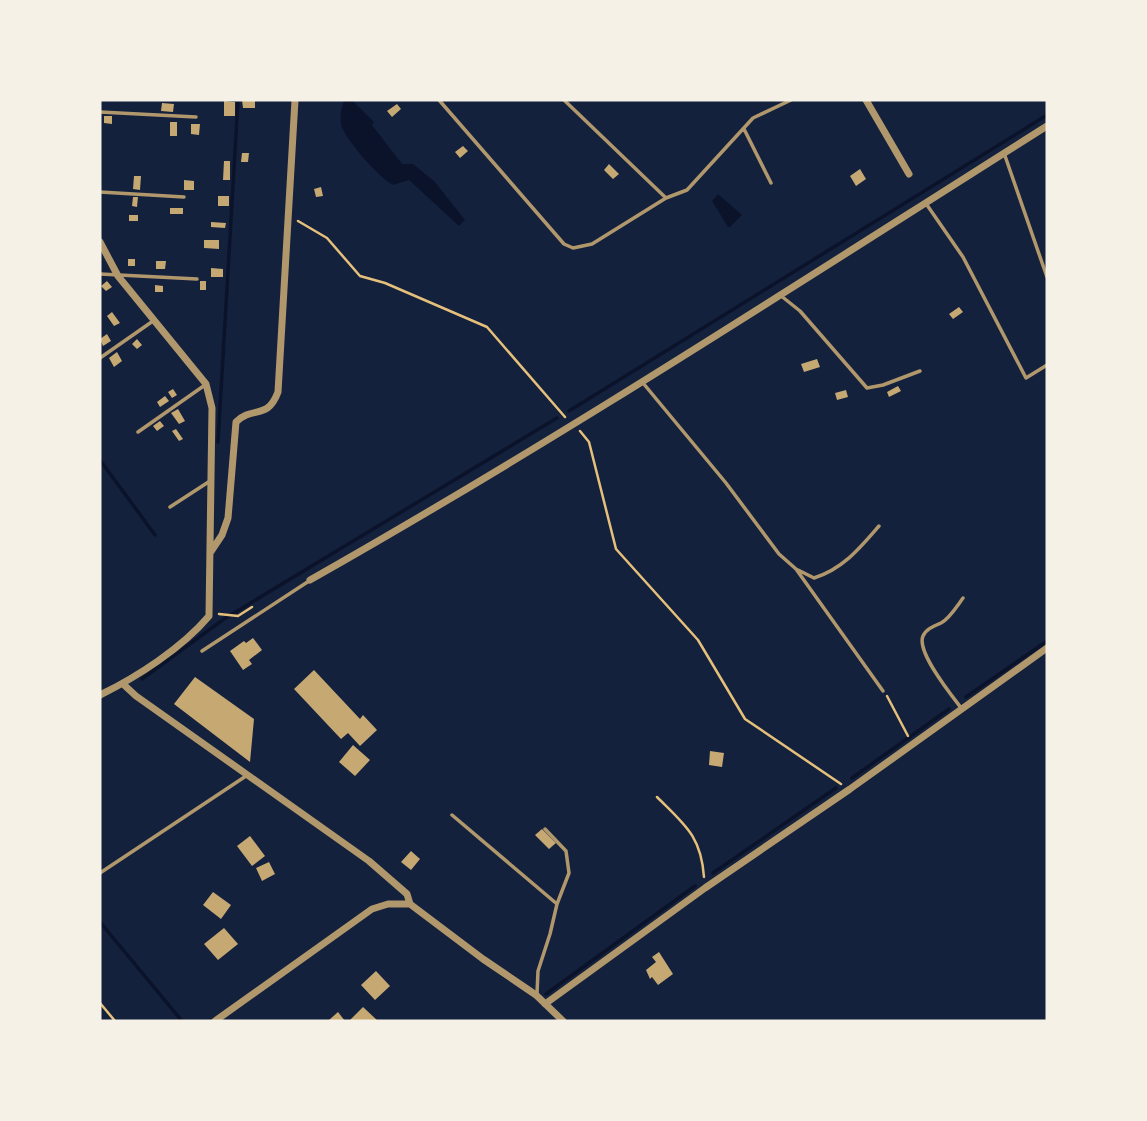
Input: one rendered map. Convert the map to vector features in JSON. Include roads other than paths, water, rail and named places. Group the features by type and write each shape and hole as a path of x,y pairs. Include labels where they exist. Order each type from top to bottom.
{"street":[{"path":"210,554 222,535 228,517 236,422 241,417 266,410 274,403 278,392 295,100"},
{"path":"866,100 909,174"},
{"path":"310,580 422,516 570,422 642,381 1047,126"},
{"path":"100,242 118,276 206,384 212,408 209,616 195,633 123,684 100,695"},
{"path":"545,1004 705,887 850,789 1047,648"},
{"path":"123,684 136,696 369,861 407,894 410,904 536,995 563,1021"},
{"path":"215,1021 372,909 388,904 410,904"}],"lane":[{"path":"439,100 564,244 573,248 592,244 666,198 687,190 753,118 791,100"},
{"path":"564,100 666,198"},
{"path":"100,112 196,117"},
{"path":"744,129 771,183"},
{"path":"1004,153 1047,276"},
{"path":"100,192 184,197"},
{"path":"925,203 963,257 1026,378 1047,365"},
{"path":"100,274 197,279"},
{"path":"779,295 800,311 867,388 920,371"},
{"path":"100,358 153,321"},
{"path":"642,381 779,554 796,569 883,691"},
{"path":"138,432 206,384"},
{"path":"170,507 210,481"},
{"path":"796,569 814,578 824,575 846,562 880,526"},
{"path":"202,651 310,580"},
{"path":"962,709 941,681 923,649 922,642 923,635 945,621 964,598"},
{"path":"100,873 247,775"},
{"path":"452,815 557,904"},
{"path":"536,995 538,971 557,904 567,880 569,865 566,851 545,829"}],"water":[{"path":"352,100 374,122 372,125 402,164 413,164 435,182 465,220 459,226 409,180 393,185 363,157 341,124 344,101"},
{"path":"718,194 742,215 730,227 712,201"}],"waterway":[{"path":"218,442 238,100"},
{"path":"569,411 1047,115"},
{"path":"142,679 224,619 557,418"},
{"path":"100,460 155,535"},
{"path":"966,697 1047,641"},
{"path":"852,778 949,709"},
{"path":"713,873 836,788"},
{"path":"546,994 695,886"},
{"path":"100,922 182,1021"}]}
